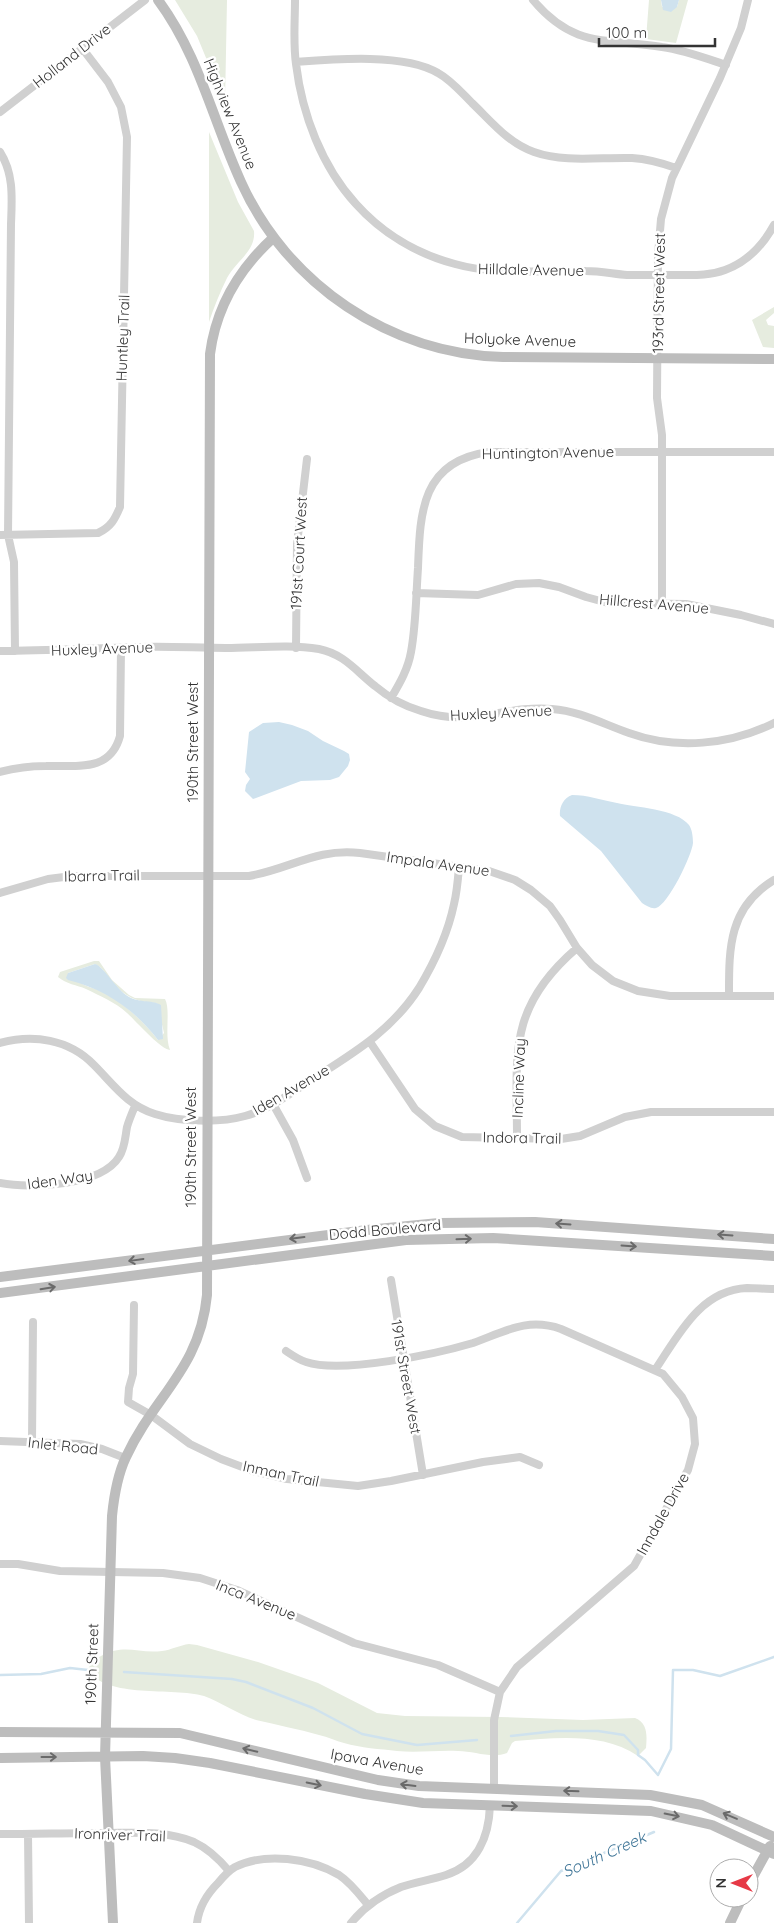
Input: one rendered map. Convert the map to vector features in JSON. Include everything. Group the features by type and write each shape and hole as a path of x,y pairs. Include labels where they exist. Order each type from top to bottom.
{"street":[{"name":"Holland Drive","path":"0,112 145,0"},
{"name":"Highview Avenue","path":"158,0 182,37 241,182 273,238"},
{"name":"Hilldale Avenue","path":"295,0 296,62 299,84 308,119 330,169 356,205 376,224 403,243 442,260 473,269 595,271 628,275 706,274 732,267 754,252 774,225"},
{"path":"533,0 556,22 581,36 611,43 672,48 726,65"},
{"name":"193rd Street West","path":"662,603 662,429 657,398 658,275 661,219 676,168 726,65 741,28 748,0"},
{"name":"Huntley Trail","path":"4,535 98,533 106,529 114,521 120,506 127,137 121,107 108,82 82,48"},
{"path":"296,62 356,60 410,62 430,69 447,79 506,136 528,150 556,157 642,159 676,168"},
{"path":"0,152 7,163 13,191 4,535 14,562 15,651"},
{"name":"Holyoke Avenue","path":"273,238 307,275 340,302 372,322 413,340 457,353 481,356 774,359"},
{"name":"190th Street West","path":"206,1266 209,365 211,345 219,314 228,294 259,250 273,238"},
{"name":"Huntington Avenue","path":"391,698 403,677 410,659 420,518 425,498 439,476 464,458 489,452 774,452"},
{"name":"191st Court West","path":"296,648 297,544 307,458"},
{"name":"Hillcrest Avenue","path":"416,593 478,595 527,583 560,586 586,598 608,603 662,603 697,606 774,623"},
{"path":"0,772 34,766 91,765 101,762 110,755 120,736 121,648"},
{"name":"Huxley Avenue","path":"0,651 121,648 296,648 320,650 340,656 352,664 376,688 391,698 421,712 454,718 476,718 531,709 564,710 644,738 682,743 732,738 774,723"},
{"name":"Impala Avenue","path":"207,876 256,874 312,856 338,852 496,873 514,880 531,890 545,902 558,916 577,948 607,978 638,991 662,996 774,996"},
{"name":"Iden Avenue","path":"0,1043 28,1038 47,1040 64,1045 90,1061 118,1092 135,1106 151,1113 168,1118 206,1120 243,1117 273,1104 370,1042 401,1012 418,989 428,971 450,920 459,867"},
{"name":"Ibarra Trail","path":"0,893 48,879 72,876 207,876"},
{"path":"729,996 730,948 734,929 742,911 751,899 774,880"},
{"name":"Incline Way","path":"517,1137 518,1049 523,1022 532,1000 546,979 577,948"},
{"name":"Indora Trail","path":"370,1042 409,1102 423,1117 435,1126 462,1137 517,1137 553,1140 587,1134 625,1117 651,1112 774,1112"},
{"path":"273,1104 293,1140 307,1178"},
{"name":"Iden Way","path":"0,1183 26,1186 42,1185 88,1178 105,1172 121,1154 129,1121 135,1106"},
{"name":"Dodd Boulevard","path":"0,1277 367,1230 438,1223 535,1222 774,1239"},
{"name":"Dodd Boulevard","path":"0,1293 384,1242 493,1238 774,1256"},
{"name":"190th Street","path":"113,1923 107,1833 105,1732 114,1501 116,1487 125,1458 151,1415 179,1375 196,1344 206,1306 206,1266"},
{"name":"191st Street West","path":"391,1280 423,1474"},
{"path":"655,1370 699,1308 723,1294 745,1288 774,1289"},
{"path":"134,1305 133,1374 128,1402 151,1415"},
{"path":"32,1442 33,1322"},
{"name":"Inndale Drive","path":"286,1351 306,1362 324,1365 362,1364 403,1359 460,1347 509,1329 534,1324 561,1328 663,1374 682,1397 693,1418 695,1444 688,1470 634,1566 517,1667 500,1692 494,1720 494,1789"},
{"name":"Inman Trail","path":"151,1415 190,1444 221,1459 253,1471 287,1479 358,1486 484,1462 520,1458 539,1465"},
{"name":"Inlet Road","path":"0,1441 91,1446 125,1458"},
{"name":"Inca Avenue","path":"0,1564 18,1564 60,1571 163,1573 200,1578 237,1590 354,1643 438,1665 500,1692"},
{"name":"Ipava Avenue","path":"0,1732 180,1733 378,1780 417,1786 650,1795 702,1805 774,1838"},
{"path":"0,1758 175,1758 424,1803 651,1811 712,1825 771,1852"},
{"path":"350,1923 368,1905 385,1895 402,1887 448,1875 463,1867 475,1856 484,1842 488,1828 490,1805"},
{"name":"Ironriver Trail","path":"0,1834 154,1833 186,1839 212,1852 230,1871"},
{"path":"28,1834 29,1923"},
{"path":"759,1869 771,1852 774,1838"},
{"path":"197,1923 201,1908 209,1893 230,1871 243,1864 268,1858 300,1862 333,1872 347,1881 368,1905"},
{"path":"730,1923 737,1908"}],"shaded area":[{"path":"175,0 227,0 225,104 197,36"},
{"path":"649,0 661,0 662,7 677,7 679,0 688,0 676,43 646,39"},
{"path":"209,132 238,202 254,231 254,238 249,250 227,278 209,322"},
{"path":"774,307 774,313 766,320 768,325 774,326 774,348 763,347 752,320"},
{"path":"99,961 112,980 129,995 135,998 165,999 167,1004 168,1044 170,1050 154,1040 118,1006 86,989 61,979 58,977 60,972","holes":["95,964 126,995 143,1002 157,1003 164,1033 158,1040 123,1005 109,995 84,985 68,973"]},
{"path":"189,1644 258,1662 318,1683 377,1713 405,1716 583,1720 635,1718 644,1727 646,1748 638,1756 624,1748 609,1743 578,1738 515,1741 507,1753 501,1755 464,1751 405,1752 364,1747 256,1720 204,1696 191,1693 124,1689 109,1685 97,1679 88,1670 94,1661 117,1650 153,1652"}],"water":[{"path":"661,0 679,0 677,7 671,12 663,10"},
{"path":"279,722 308,731 349,754 348,766 339,777 330,780 301,781 253,799 245,791 250,779 245,772 249,732 263,723"},
{"path":"572,795 665,812 675,815 689,825 693,838 692,849 679,879 661,905 652,908 642,903 601,851 560,816 562,804 566,798"},
{"path":"95,964 126,995 135,1000 161,1005 163,1039 158,1040 129,1010 107,995 66,978 68,973"}],"waterway":[{"name":"South Creek","path":"511,1736 556,1731 598,1731 624,1735 638,1750 638,1755 658,1775 671,1749 673,1670 693,1670 720,1676 774,1657"},
{"path":"0,1675 41,1674 70,1668 88,1670"},
{"path":"124,1672 232,1679 246,1682 313,1708 362,1734 417,1745 477,1740"},
{"name":"South Creek","path":"517,1923 561,1871 654,1832"}]}
